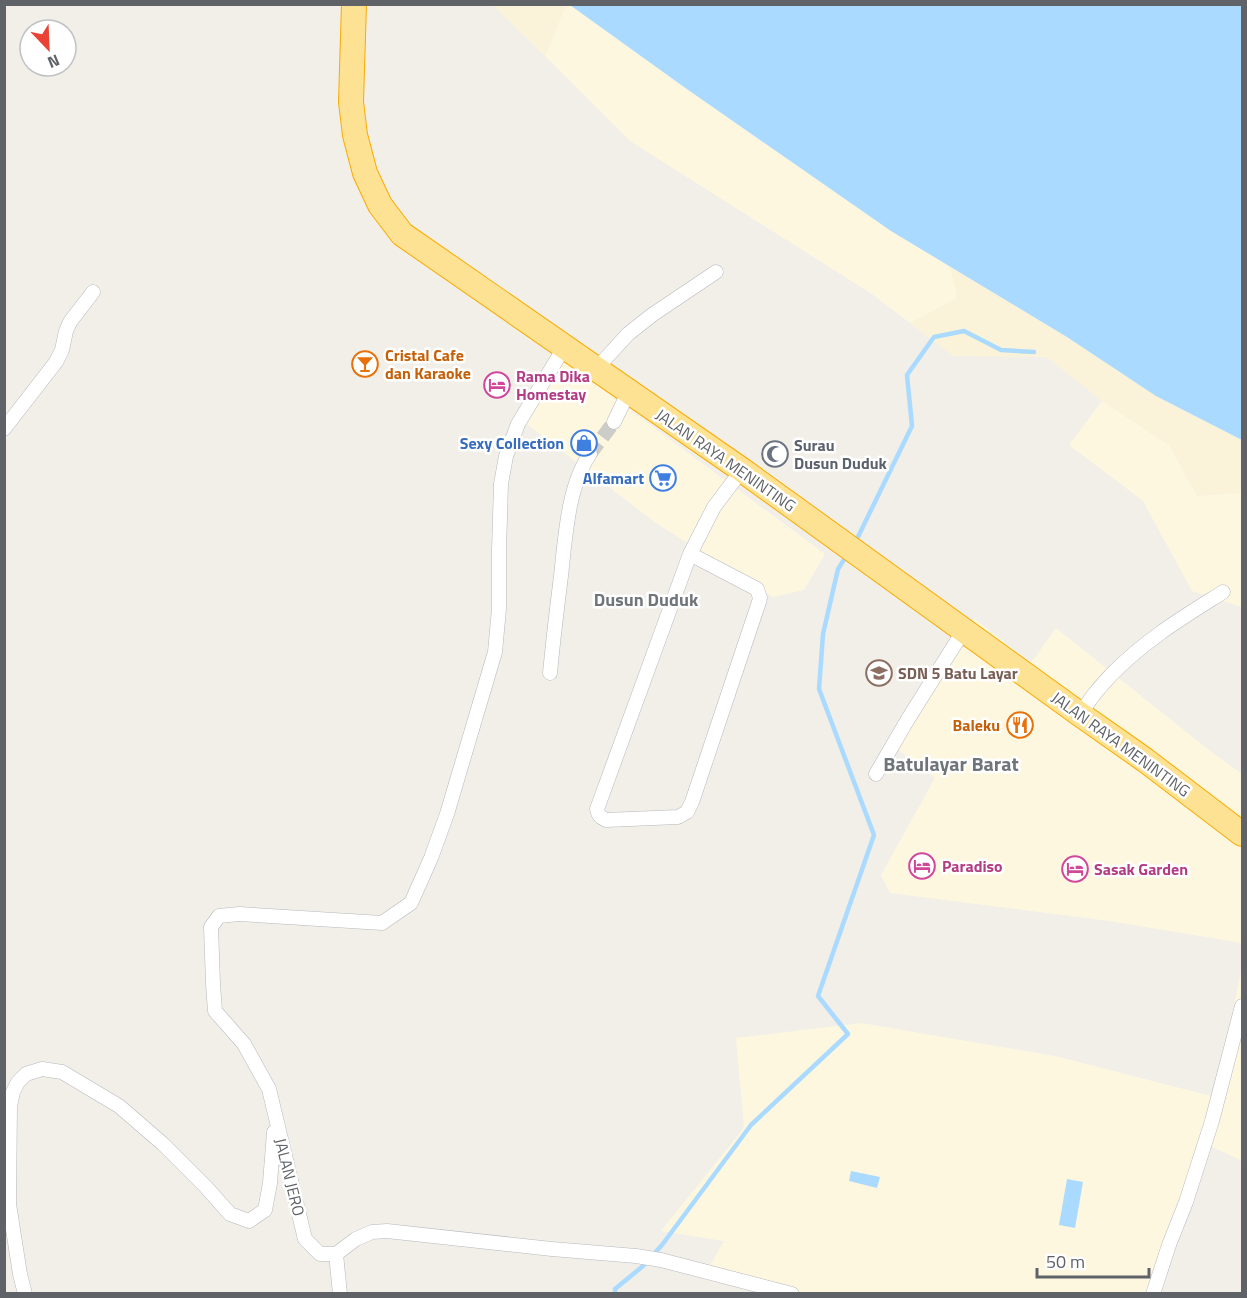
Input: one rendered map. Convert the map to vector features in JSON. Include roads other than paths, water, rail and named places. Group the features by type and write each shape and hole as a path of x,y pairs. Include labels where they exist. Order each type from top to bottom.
{"highway":[{"name":"JALAN RAYA MENINTING","path":"354,4 351,102 356,135 365,173 381,205 402,234 742,470 1145,760 1242,834"}],"street":[{"path":"596,369 628,334 716,272"},
{"path":"4,429 56,362 70,322 93,292"},
{"path":"276,1119 269,1089 244,1044 215,1011 211,927 219,916 239,914 382,922 411,903 447,814 495,652 501,484 506,456 518,424 564,346"},
{"path":"614,422 629,391"},
{"path":"550,673 568,525 575,487 583,464 590,454"},
{"path":"690,554 757,589 759,602 687,812 678,817 606,820 597,813 597,808 690,554 714,507 742,470"},
{"path":"1081,715 1086,704 1102,684 1139,648 1167,627 1223,592"},
{"path":"876,774 964,630"},
{"path":"1153,1293 1209,1131 1242,1008"},
{"name":"JALAN JERO","path":"25,1293 9,1204 10,1106 18,1082 26,1074 42,1069 62,1072 119,1106 163,1143 230,1214 249,1221 266,1210 276,1119"},
{"name":"JALAN JERO","path":"276,1119 305,1239 320,1254 336,1254"},
{"path":"340,1293 336,1254 356,1239 372,1232 387,1231 636,1256 661,1260 792,1293"}],"water":[{"path":"570,5 1242,5 1242,440 1156,396 1067,337 891,231"},
{"path":"851,1171 880,1177 877,1188 849,1181"},
{"path":"1067,1179 1083,1182 1075,1228 1059,1225"}],"waterway":[{"path":"855,543 912,426 907,375 934,337 964,331 1001,350 1034,352"},
{"path":"615,1294 615,1289 643,1266 662,1245 751,1125 848,1034 818,996 874,835 819,689 823,634 838,569 847,555"}],"tunnel":[{"path":"590,454 614,422"}],"place":[{"name":"Cristal Cafe dan Karaoke","path":"365,364"},
{"name":"Rama Dika Homestay","path":"497,385"},
{"name":"Sexy Collection","path":"584,443"},
{"name":"Surau Dusun Duduk","path":"775,454"},
{"name":"Alfamart","path":"663,478"},
{"name":"SDN 5 Batu Layar","path":"879,673"},
{"name":"Baleku","path":"1020,725"},
{"name":"Paradiso","path":"922,866"},
{"name":"Sasak Garden","path":"1075,869"}],"district":[{"name":"Dusun Duduk","path":"646,599"},
{"name":"Batulayar Barat","path":"951,763"}]}
